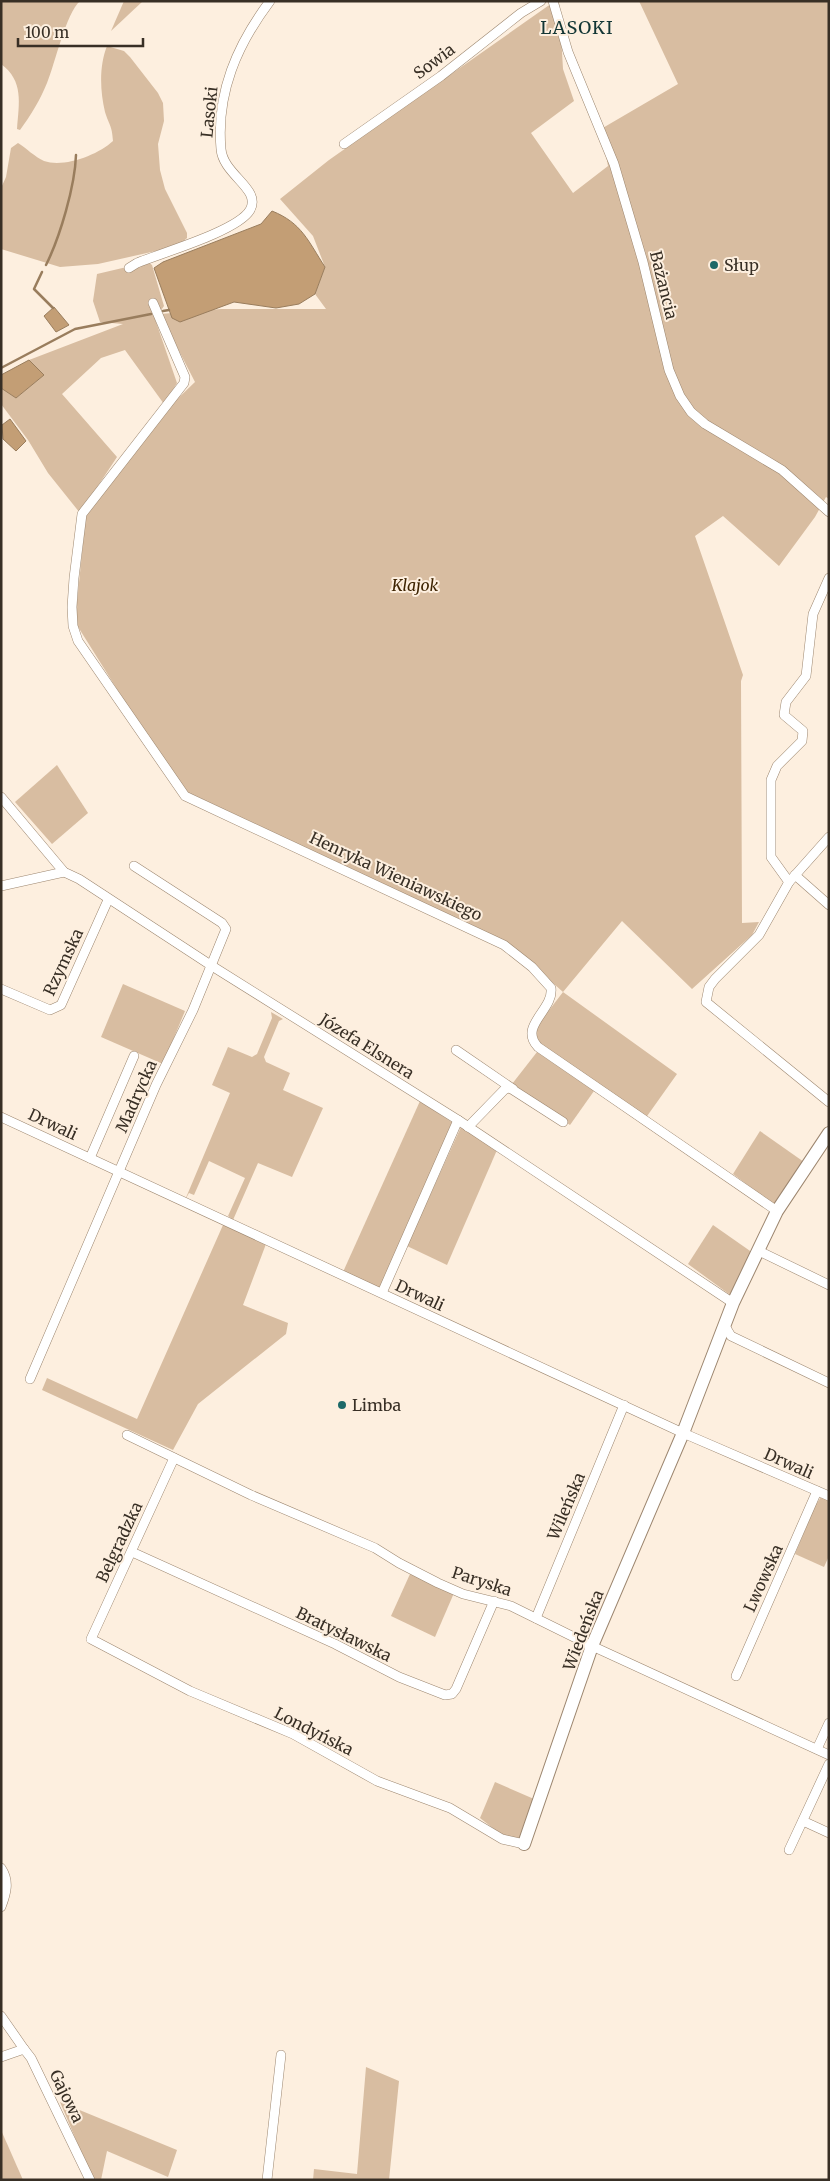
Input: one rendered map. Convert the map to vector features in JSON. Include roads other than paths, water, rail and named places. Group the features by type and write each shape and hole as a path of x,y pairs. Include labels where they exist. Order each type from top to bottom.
{"street":[{"name":"Lasoki","path":"129,268 137,263 217,232 238,221 250,211 253,202 250,191 224,163 220,132 224,103 234,60 246,35 270,1"},
{"name":"Sowia","path":"344,144 441,76 521,13 541,1"},
{"name":"Bażancia","path":"553,1 568,52 614,164 643,262 669,370 680,396 691,412 705,424 782,470 829,512"},
{"name":"Henryka Wieniawskiego","path":"153,304 185,377 184,383 82,514 74,571 72,607 73,626 78,641 157,757 185,796 504,944 532,967 551,988 550,1000 532,1028 533,1042 538,1047 777,1210"},
{"path":"789,882 771,857 771,780 777,766 802,741 803,732 784,715 786,702 806,676 812,614 829,578"},
{"name":"Józefa Elsnera","path":"1,797 64,872 80,879 108,900 458,1120 620,1227 625,1233 664,1259 733,1303"},
{"path":"829,837 789,882 759,935 726,967 709,988 706,1002 829,1102"},
{"name":"Madrycka","path":"30,1379 156,1085 212,966 225,933 225,926 134,866"},
{"path":"1,886 64,872"},
{"path":"795,875 829,905"},
{"name":"Rzymska","path":"1,989 50,1010 61,1005 108,900"},
{"path":"456,1050 563,1122"},
{"path":"90,1158 134,1056"},
{"path":"468,1127 505,1089 513,1089"},
{"name":"Drwali","path":"1,1116 683,1433 829,1496"},
{"path":"382,1293 458,1120"},
{"path":"829,1133 777,1210 724,1326 731,1336 829,1383"},
{"path":"759,1251 829,1285"},
{"name":"Wiedeńska","path":"524,1844 592,1646 683,1433 724,1326"},
{"name":"Wileńska","path":"536,1618 624,1405"},
{"name":"Paryska","path":"127,1435 281,1508 375,1548 399,1563 455,1590 511,1606 592,1646 829,1755"},
{"name":"Belgradzka","path":"91,1639 174,1458"},
{"name":"Lwowska","path":"736,1676 816,1491"},
{"name":"Bratysławska","path":"132,1552 335,1644 399,1677 445,1695 452,1694 456,1689 494,1601"},
{"name":"Londyńska","path":"91,1639 190,1691 293,1734 377,1781 450,1808 502,1838 524,1844"},
{"path":"817,1749 829,1723"},
{"path":"789,1850 829,1764"},
{"path":"803,1821 829,1833"},
{"path":"1,1868 6,1875 7,1890 1,1907"},
{"name":"Gajowa","path":"1,2016 38,2070 90,2180"},
{"path":"1,2057 24,2049"},
{"path":"267,2180 281,2055"}],"waterway":[{"path":"46,265 66,211 73,181 76,155"},
{"path":"42,272 34,289 53,308"},
{"path":"163,311 169,310"},
{"path":"1,368 75,329 151,314"}],"place":[{"name":"Słup","path":"714,265"},
{"name":"Limba","path":"342,1405"}],"district":[{"name":"LASOKI","path":"577,28"}],"park label":[{"name":"Klajok","path":"415,585"}]}
